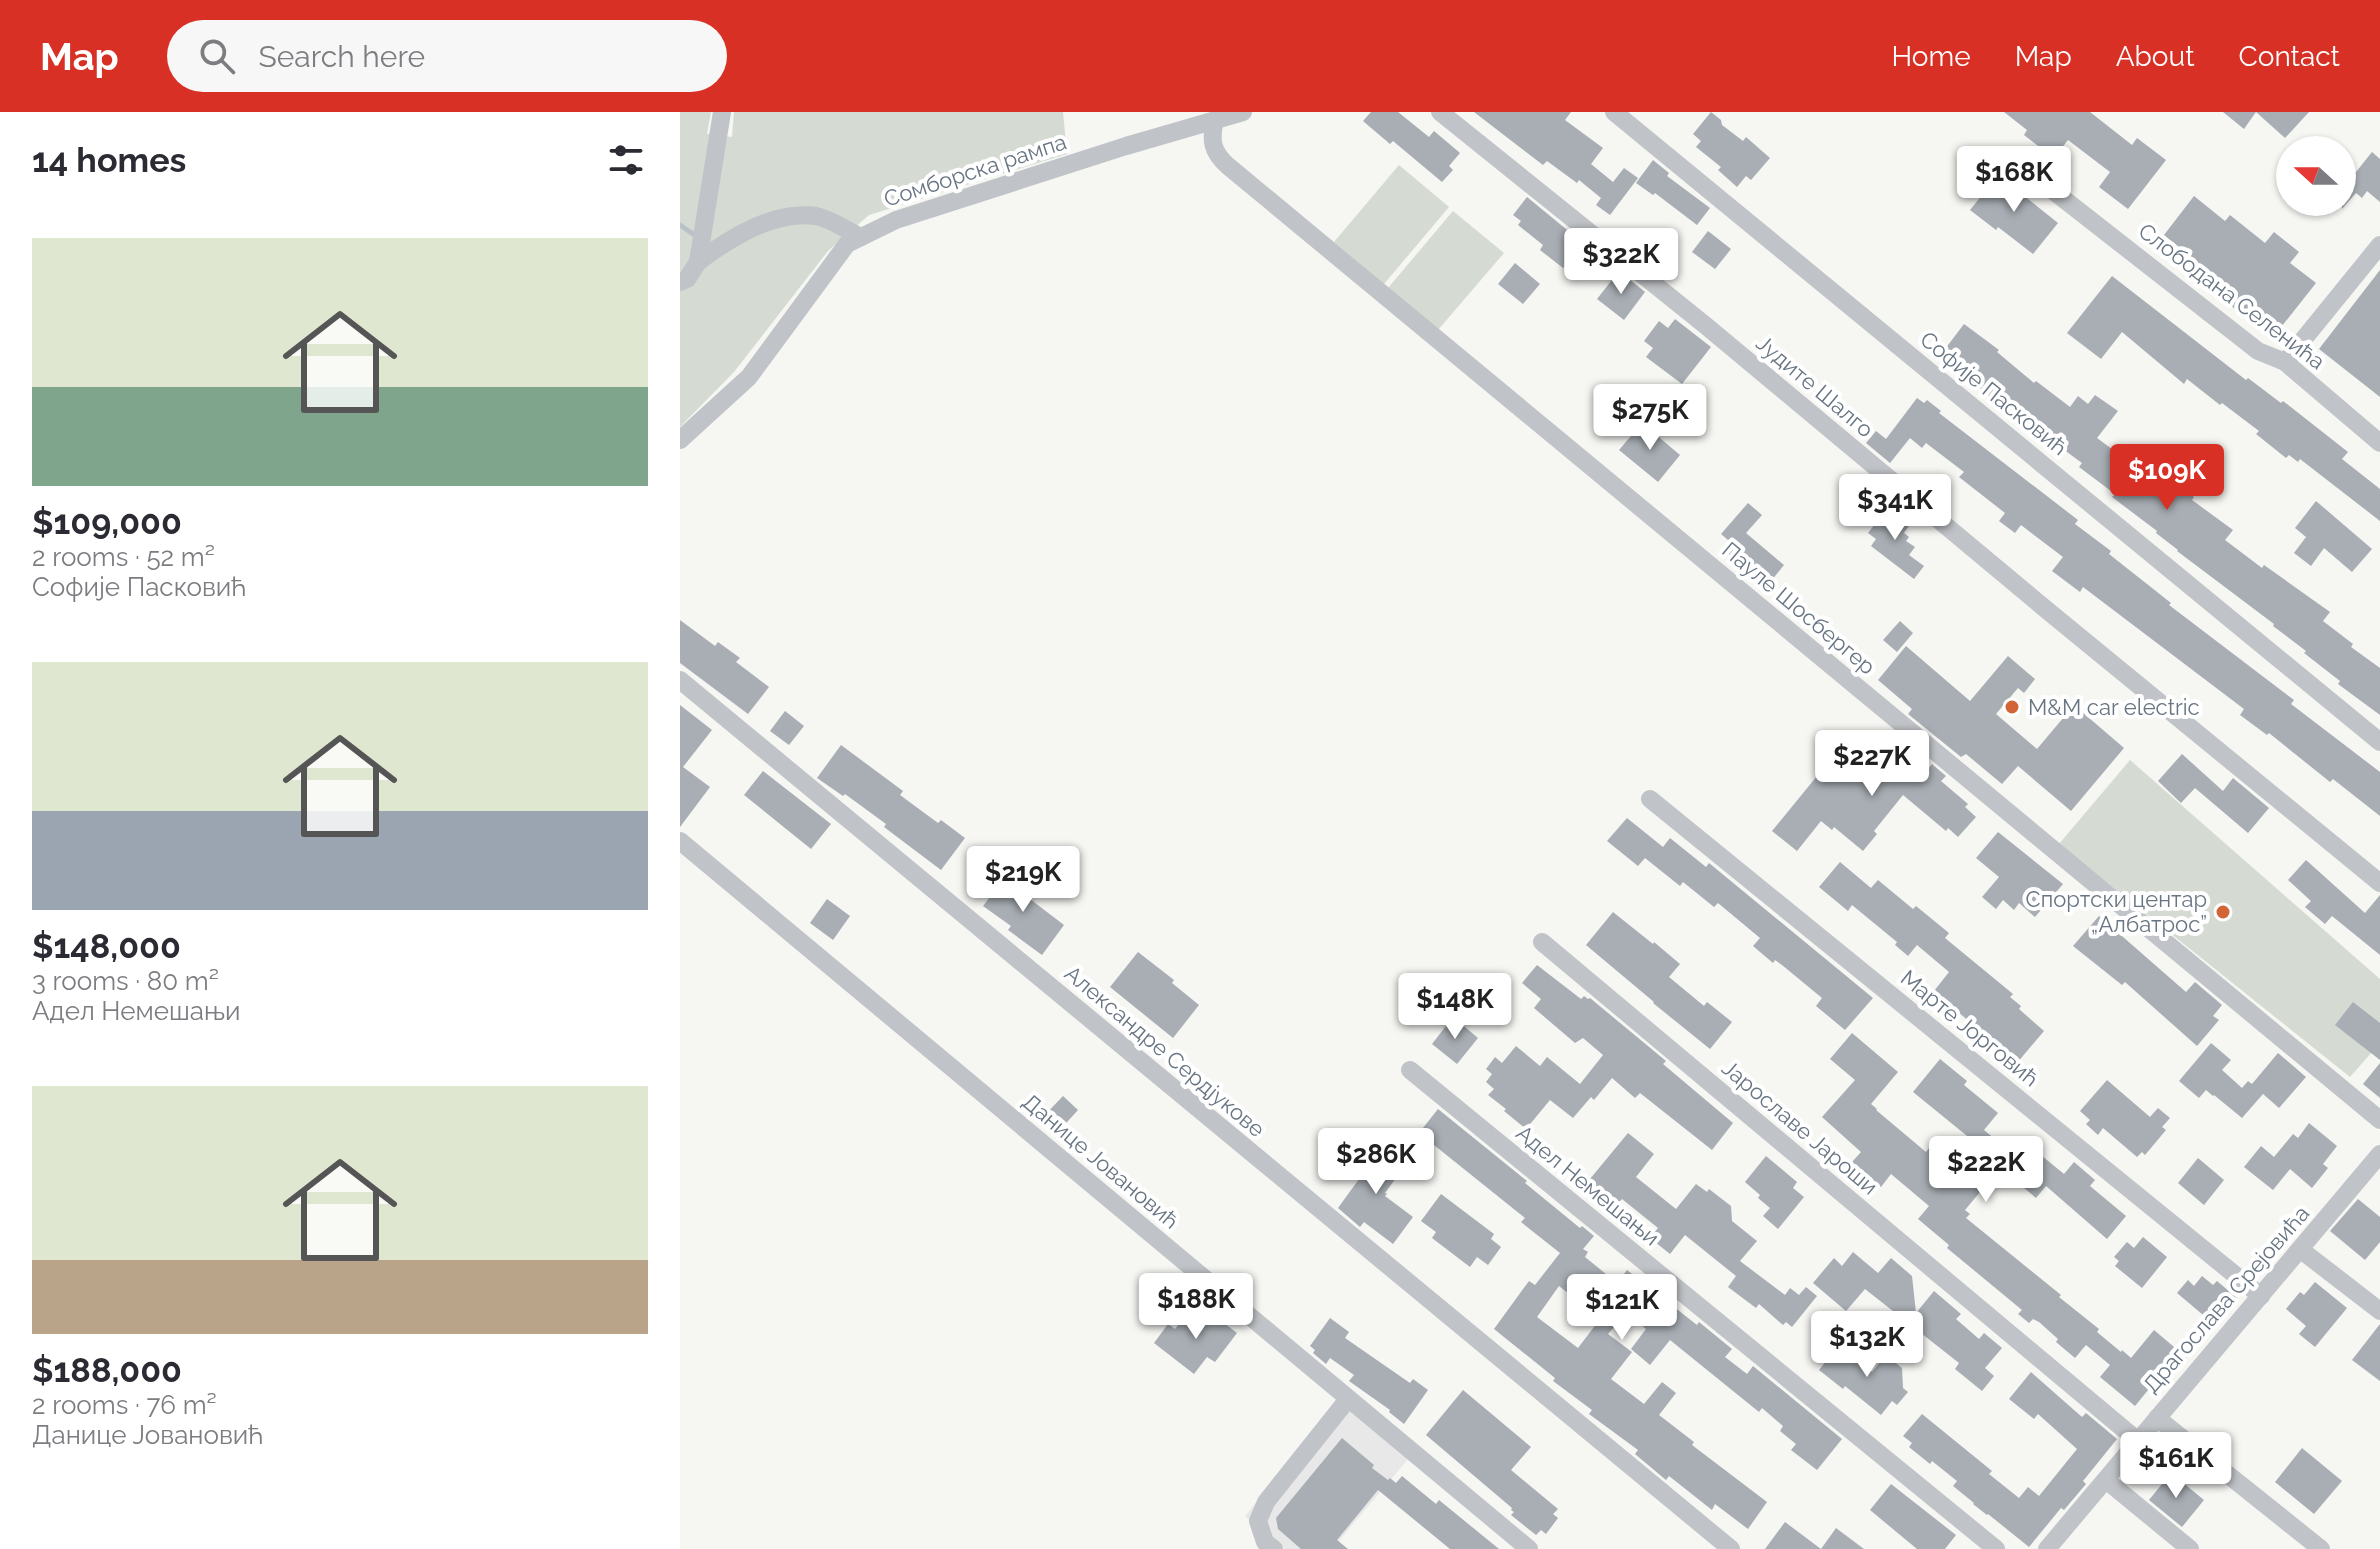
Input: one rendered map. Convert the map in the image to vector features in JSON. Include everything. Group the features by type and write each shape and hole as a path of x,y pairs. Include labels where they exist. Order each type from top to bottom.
{"street":[{"path":"698,262 722,112"},
{"name":"Сомборска рампа","path":"680,440 749,377 847,244 910,215 1112,150 1243,112"},
{"name":"Јудите Шалго","path":"1440,112 1705,325 2038,604 2380,883"},
{"name":"Софије Пасковић","path":"1614,112 2380,742"},
{"name":"Пауле Шосбергер","path":"1215,120 1211,138 1214,151 1239,176 2380,1120"},
{"name":"Слободана Селенића","path":"2015,161 2258,351 2285,362 2380,443"},
{"path":"680,282 687,279 698,262 722,244 778,218 818,216 861,237"},
{"path":"2285,362 2380,245"},
{"name":"Александре Сердјукове","path":"680,680 1731,1549"},
{"name":"Марте Јорговић","path":"1650,799 2261,1296"},
{"name":"Данице Јовановић","path":"680,841 1529,1549"},
{"name":"Јарославе Јароши","path":"1542,942 2138,1441"},
{"name":"Адел Немешањи","path":"1410,1070 1996,1549"},
{"name":"Драгослава Срејовића","path":"2047,1549 2380,1154"},
{"path":"2301,1250 2380,1311"},
{"path":"1274,1549 1265,1542 1258,1521 1266,1502 1348,1399"},
{"path":"2157,1418 2321,1549"},
{"path":"2106,1480 2190,1549"}],"shaded area":[{"path":"680,112 711,112 707,134 732,137 734,112 1063,112 1067,154 869,215 828,251 734,372 680,427"},
{"path":"1399,165 1449,207 1384,284 1334,242"},
{"path":"1453,211 1504,253 1438,330 1388,288"},
{"name":"Спортски центар „Албатрос”","path":"2130,760 2380,979 2380,1043 2350,1077 2059,844"},
{"path":"1341,1401 1409,1458 1332,1549 1285,1549 1245,1516"}],"building":[{"path":"1371,112 1398,112 1429,137 1434,131 1460,153 1449,166 1453,170 1442,182 1393,141 1390,144 1363,121"},
{"path":"1474,112 1571,112 1565,120 1603,148 1591,164 1613,182 1624,168 1638,178 1610,215 1596,205 1601,198 1579,180 1577,183 1547,161 1543,165"},
{"path":"1711,112 1721,120 1722,125 1743,141 1746,137 1770,158 1751,180 1746,176 1737,187 1718,170 1721,167 1696,147 1701,141 1693,134"},
{"path":"2004,112 2090,112 2132,145 2137,138 2166,160 2128,209 2099,187 2110,172 2068,140 2054,158 2024,135 2027,130"},
{"path":"2223,112 2256,112 2244,129"},
{"path":"2256,112 2309,112 2287,136 2283,136"},
{"path":"2372,152 2380,159 2380,202 2367,191 2362,198 2356,193 2356,172"},
{"path":"1653,160 1669,173 1667,176 1710,208 1697,225 1655,193 1653,195 1636,183"},
{"path":"2000,173 2058,223 2033,254 1970,210"},
{"path":"2194,196 2225,221 2230,215 2265,243 2274,232 2299,252 2290,263 2316,283 2278,331 2253,311 2247,318 2222,299 2230,288 2164,235"},
{"path":"1527,197 1583,243 1563,268 1540,250 1543,245 1518,225 1521,221 1513,215"},
{"path":"1708,231 1731,249 1715,269 1692,252"},
{"path":"1515,263 1540,284 1523,304 1498,284"},
{"path":"2380,270 2380,397 2319,349"},
{"path":"1619,271 1645,292 1624,320 1597,299"},
{"path":"2112,276 2246,380 2248,378 2281,403 2283,401 2348,452 2342,459 2380,489 2380,521 2300,459 2298,462 2289,455 2286,458 2256,434 2259,431 2222,403 2220,405 2187,379 2184,384 2122,332 2101,359 2067,333"},
{"path":"1675,319 1711,347 1682,384 1646,357 1653,348 1644,341 1659,321 1668,328"},
{"path":"1964,324 1999,350 1997,352 2034,383 2036,381 2070,407 2078,396 2088,404 2095,395 2118,411 2097,438 2170,492 2176,483 2194,497 2192,500 2233,530 2225,540 2330,612 2323,621 2380,668 2380,715 2338,684 2340,681 2274,624 2112,497 2115,494 2079,467 2082,463 2041,433 2039,436 1976,385 1979,381 1942,353"},
{"path":"1917,398 1924,403 1927,400 1941,411 1939,413 2078,520 2075,524 2111,551 2109,554 2171,603 2169,605 2294,700 2291,704 2380,772 2380,816 2333,779 2330,782 2269,733 2267,735 2240,715 2244,709 2083,587 2080,592 2052,571 2063,557 2021,525 2015,533 1999,521 2005,513 1959,477 1964,472 1926,443 1922,448 1910,438 1890,463 1866,443 1876,431 1886,439"},
{"path":"1642,423 1680,455 1658,482 1619,450"},
{"path":"2316,501 2372,549 2352,572 2324,548 2311,566 2294,553 2306,537 2295,528"},
{"path":"1748,503 1762,515 1746,533 1784,565 1767,586 1728,554 1735,546 1721,534"},
{"path":"1889,506 1911,523 1904,533 1909,537 1906,541 1915,547 1909,555 1924,566 1914,579 1871,546 1876,539 1868,533"},
{"path":"680,620 715,646 718,642 740,658 736,662 769,687 748,714 680,663"},
{"path":"1900,621 1913,633 1897,652 1883,640"},
{"path":"1906,646 1970,701 2008,656 2035,679 2024,693 2018,688 1996,714 2037,749 2074,705 2124,748 2071,811 2018,766 2002,784 1966,754 1961,757 1908,714 1912,709 1878,680"},
{"path":"680,705 712,730 683,767 710,787 680,827"},
{"path":"785,711 804,726 789,745 770,731"},
{"path":"1886,734 1928,769 1932,764 1946,776 1941,781 1968,804 1965,807 1976,817 1958,837 1948,828 1946,831 1903,795 1874,831 1877,834 1863,851 1834,827 1832,830 1821,821 1797,851 1772,831 1826,765 1829,768 1836,759 1851,771 1856,764 1859,767"},
{"path":"841,745 903,791 900,795 965,838 941,870 884,827 886,824 817,778"},
{"path":"2182,754 2223,791 2233,778 2269,808 2248,833 2195,788 2181,803 2158,781"},
{"path":"763,771 831,824 811,849 744,795"},
{"path":"1627,818 1663,847 1670,838 1706,867 1709,863 1873,998 1845,1030 1816,1006 1822,998 1753,946 1760,938 1718,903 1714,907 1683,882 1680,886 1645,858 1638,866 1607,841"},
{"path":"1998,832 2063,884 2035,917 2019,903 2014,910 2003,900 1996,909 1982,897 1999,877 1976,858"},
{"path":"2306,860 2365,913 2380,895 2380,955 2332,916 2325,924 2305,907 2311,901 2288,880"},
{"path":"1840,862 1871,888 1878,880 1913,909 1916,906 1949,933 1945,938 2013,994 2010,997 2021,1006 2019,1009 2044,1031 2017,1063 1934,991 1949,972 1917,945 1908,956 1895,945 1897,942 1852,905 1848,911 1819,887"},
{"path":"1010,871 1032,888 1026,896 1064,925 1042,955 1008,930 1011,926 983,906"},
{"path":"827,899 850,916 833,940 810,923"},
{"path":"1613,912 1680,964 1669,977 1704,1006 1707,1002 1732,1022 1710,1049 1586,945"},
{"path":"2099,916 2186,992 2195,982 2222,1005 2213,1016 2219,1020 2197,1046 2125,982 2122,985 2073,946"},
{"path":"1138,952 1174,980 1172,983 1199,1005 1173,1038 1110,987"},
{"path":"1537,965 1581,999 1584,996 1590,998 1666,1061 1663,1064 1733,1123 1712,1150 1640,1093 1635,1098 1612,1078 1594,1100 1591,1097 1573,1118 1550,1100 1526,1129 1488,1095 1494,1089 1486,1082 1492,1074 1486,1069 1495,1057 1502,1063 1516,1046 1540,1066 1547,1057 1580,1084 1603,1055 1583,1038 1575,1043 1534,1008 1541,999 1522,983"},
{"path":"2353,1002 2380,1023 2380,1060 2335,1025"},
{"path":"1453,1017 1478,1038 1457,1064 1432,1044"},
{"path":"1852,1033 1898,1072 1871,1104 1926,1152 1930,1147 1956,1168 1977,1144 1913,1092 1940,1059 1967,1081 1964,1085 1998,1113 1984,1130 2020,1160 2031,1147 2064,1174 2074,1162 2095,1180 2090,1186 2126,1216 2107,1239 2046,1186 2036,1198 2000,1168 1965,1210 1970,1214 1966,1218 2061,1295 2059,1297 2099,1329 2097,1332 2131,1358 2154,1330 2187,1358 2165,1384 2158,1378 2135,1406 2100,1377 2110,1365 2086,1345 2075,1358 2039,1322 2033,1319 2029,1323 2018,1314 2022,1310 1947,1248 1949,1245 1918,1219 1929,1206 1891,1174 1881,1187 1852,1162 1861,1152 1822,1117 1855,1080 1830,1059"},
{"path":"2211,1043 2231,1060 2222,1070 2242,1088 2248,1081 2252,1084 2278,1053 2306,1077 2279,1108 2263,1094 2242,1118 2206,1090 2199,1098 2179,1081"},
{"path":"2380,1063 2380,1098 2363,1084"},
{"path":"2107,1080 2150,1117 2158,1108 2170,1118 2162,1127 2166,1130 2145,1155 2142,1152 2137,1157 2103,1128 2098,1135 2086,1124 2090,1120 2080,1111"},
{"path":"1063,1096 1078,1110 1057,1133 1041,1119"},
{"path":"1438,1109 1580,1228 1582,1226 1594,1236 1583,1249 1588,1252 1585,1257 1617,1283 1627,1270 1732,1349 1725,1357 1747,1374 1753,1366 1842,1439 1817,1470 1791,1450 1796,1444 1780,1431 1783,1426 1762,1408 1759,1412 1670,1340 1650,1365 1631,1349 1646,1329 1626,1313 1608,1334 1632,1352 1611,1379 1644,1404 1662,1382 1676,1393 1659,1415 1694,1442 1692,1445 1767,1502 1748,1529 1715,1504 1712,1510 1669,1476 1666,1480 1635,1454 1638,1450 1589,1414 1592,1410 1553,1381 1555,1378 1494,1329 1529,1281 1535,1285 1560,1253 1521,1222 1525,1218 1419,1133","holes":["1559,1286 1593,1313 1590,1317 1597,1323 1578,1348 1537,1317"]},
{"path":"2309,1123 2337,1146 2323,1164 2328,1168 2312,1188 2290,1169 2273,1190 2244,1167 2261,1146 2274,1157 2293,1134 2298,1138"},
{"path":"1628,1133 1654,1154 1636,1177 1676,1209 1696,1184 1707,1192 1709,1189 1731,1206 1732,1221 1757,1241 1740,1261 1785,1295 1790,1288 1799,1295 1806,1287 1817,1296 1792,1327 1786,1322 1783,1325 1759,1304 1756,1308 1728,1287 1736,1276 1685,1235 1670,1254 1650,1238 1658,1228 1622,1199 1614,1208 1585,1185"},
{"path":"1369,1142 1404,1167 1385,1196 1413,1217 1393,1244 1364,1222 1360,1227 1338,1208 1367,1168 1356,1161"},
{"path":"1766,1156 1797,1182 1793,1188 1804,1197 1778,1229 1763,1216 1770,1208 1745,1182"},
{"path":"2198,1158 2224,1180 2204,1205 2178,1183"},
{"path":"1441,1194 1494,1234 1491,1239 1501,1247 1488,1265 1477,1257 1470,1267 1432,1238 1436,1232 1421,1221"},
{"path":"2358,1199 2380,1217 2380,1242 2365,1260 2330,1231"},
{"path":"2143,1237 2167,1257 2142,1288 2115,1266 2119,1261 2114,1257 2127,1242 2134,1248"},
{"path":"1853,1252 1878,1273 1891,1258 1912,1276 1916,1313 1934,1291 1961,1314 1956,1319 1979,1339 1984,1333 2002,1348 1985,1368 1994,1376 1982,1391 1955,1369 1959,1363 1865,1289 1846,1311 1813,1283 1834,1258 1842,1266"},
{"path":"2202,1276 2213,1285 2217,1281 2237,1298 2215,1325 2177,1293 2188,1280 2194,1286"},
{"path":"2315,1282 2347,1308 2315,1347 2299,1334 2306,1326 2286,1309 2300,1292 2304,1295"},
{"path":"1207,1310 1237,1333 1215,1362 1207,1357 1194,1374 1154,1343 1168,1324 1175,1329 1186,1315 1197,1324"},
{"path":"1330,1318 1349,1332 1345,1338 1410,1383 1413,1379 1428,1390 1404,1424 1390,1410 1349,1381 1354,1375 1330,1358 1326,1364 1313,1353 1315,1350 1310,1346"},
{"path":"2380,1324 2380,1381 2352,1360"},
{"path":"1838,1346 1872,1372 1886,1355 1902,1368 1903,1388 1908,1392 1897,1405 1892,1401 1881,1415 1819,1370"},
{"path":"2031,1372 2082,1417 2086,1413 2117,1439 2083,1481 2086,1484 2064,1510 2061,1508 2029,1547 1973,1504 1953,1486 1957,1481 1909,1447 1912,1443 1903,1436 1922,1414 1992,1471 1989,1474 2019,1498 2028,1487 2039,1496 2077,1449 2038,1414 2034,1419 2009,1399"},
{"path":"1463,1390 1531,1447 1511,1470 1558,1509 1553,1514 1558,1518 1546,1534 1541,1530 1536,1535 1511,1515 1514,1512 1512,1508 1426,1435"},
{"path":"1342,1438 1388,1480 1390,1478 1396,1483 1402,1476 1436,1504 1439,1500 1499,1549 1450,1549 1378,1490 1337,1540 1348,1549 1301,1549 1278,1529 1276,1518"},
{"path":"2302,1448 2342,1481 2314,1514 2275,1482"},
{"path":"2171,1473 2204,1500 2182,1527 2149,1500"},
{"path":"1891,1484 1956,1535 1945,1549 1917,1549 1870,1510"},
{"path":"1785,1522 1821,1549 1765,1549"},
{"path":"1836,1528 1864,1549 1821,1549"}],"waterway":[{"path":"680,225 693,234"}],"place":[{"name":"M&M car electric","path":"2012,707"},
{"name":"Спортски центар „Албатрос”","path":"2223,912"}]}
